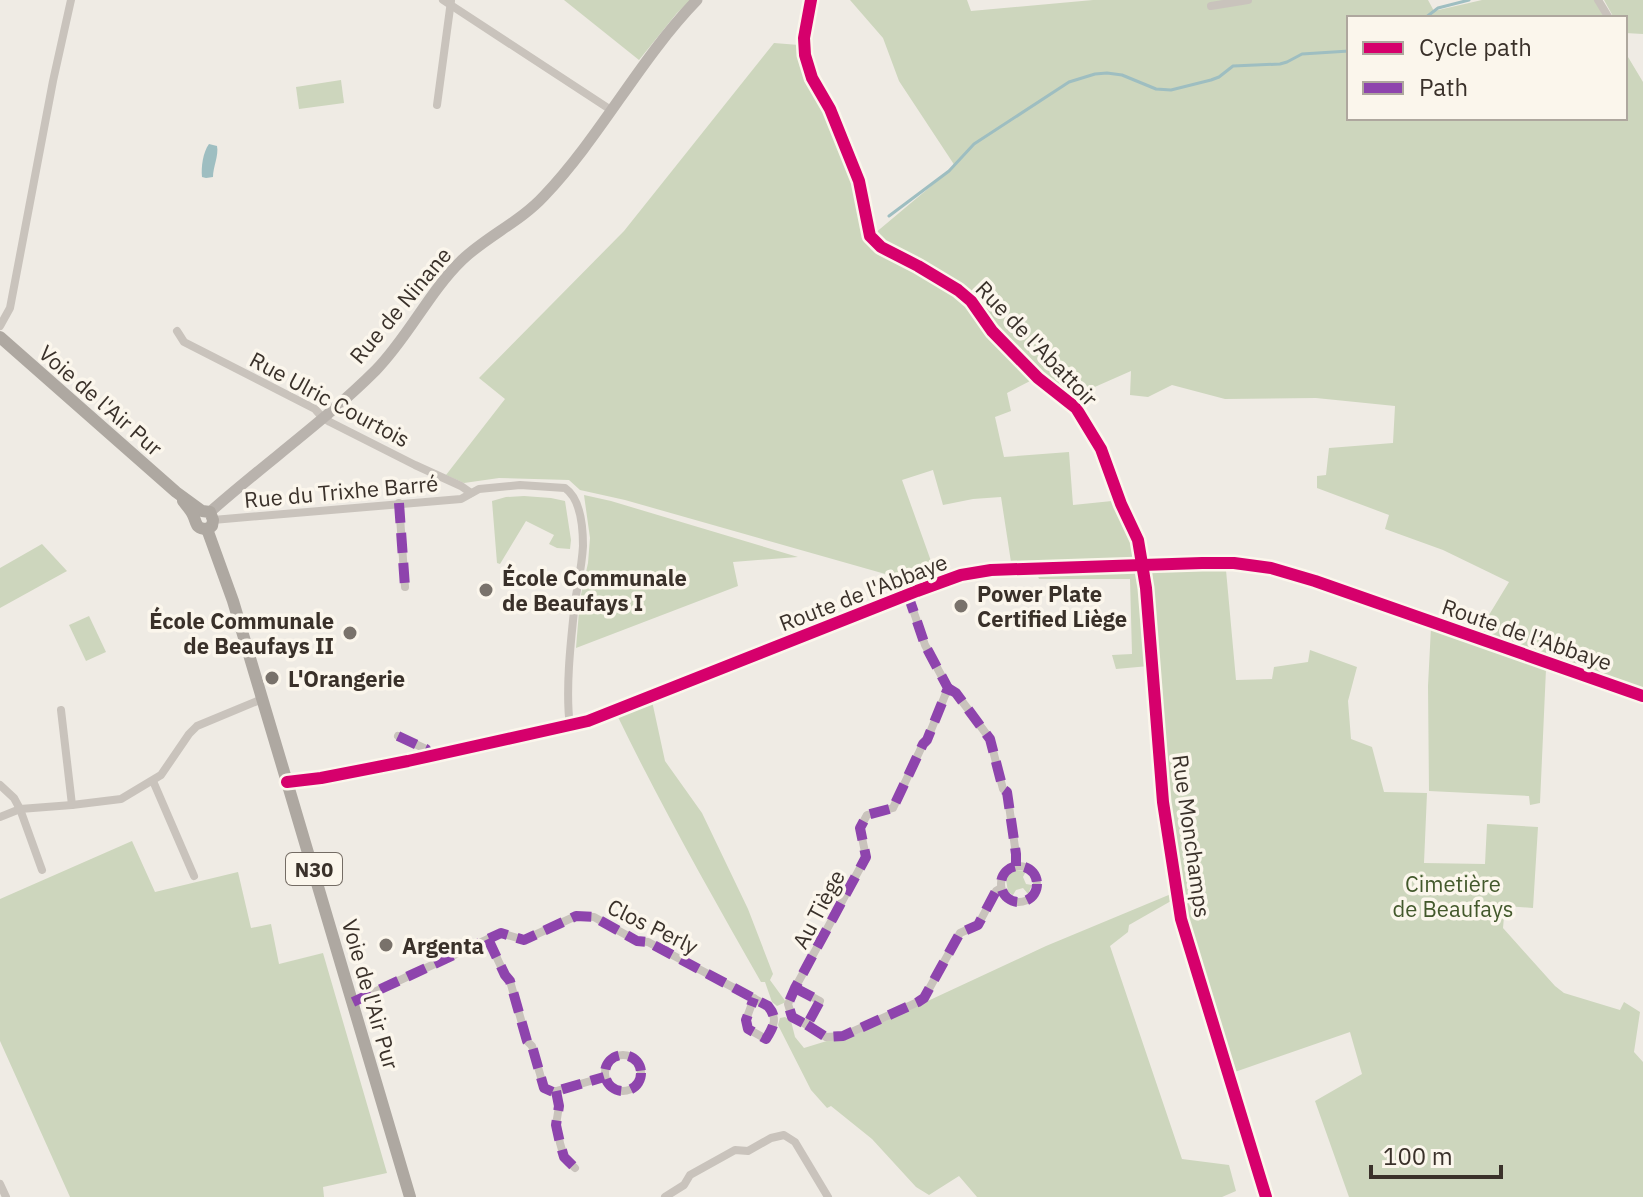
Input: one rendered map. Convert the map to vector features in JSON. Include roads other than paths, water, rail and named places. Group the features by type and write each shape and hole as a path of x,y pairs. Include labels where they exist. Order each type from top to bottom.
{"main road":[{"name":"Voie de l'Air Pur","path":"0,337 205,518 233,601 410,1197"}],"street":[{"path":"0,326 10,308 71,0"},
{"name":"Rue de Ninane","path":"205,518 377,369 465,257 542,198 570,166 678,20 697,0"},
{"name":"Rue de l'Abattoir","path":"811,0 804,38 805,55 812,78 830,109 859,181 870,236 881,247 958,290 971,301 992,331 1038,378 1076,408 1101,449 1138,540 1143,565"},
{"path":"1211,6 1248,0"},
{"path":"437,105 448,2 611,110"},
{"name":"Rue Ulric Courtois","path":"177,331 184,342 471,493"},
{"name":"Rue du Trixhe Barré","path":"205,518 461,499 479,489 520,485 565,488 574,498 583,545 572,646 568,709 570,726"},
{"path":"399,503 405,587"},
{"name":"Route de l'Abbaye","path":"287,782 321,778 570,726 908,595 961,575 978,572 1234,563 1271,568 1643,696"},
{"name":"Rue Monchamps","path":"1143,565 1163,802 1181,919 1266,1197"},
{"path":"908,595 925,645 948,688 956,693 990,739 1003,789 1007,792 1016,866"},
{"name":"Au Tiège","path":"795,988 866,857 860,828 867,815 893,808 927,740 948,688"},
{"path":"0,817 20,809 121,799 161,775 197,726 262,699"},
{"path":"61,710 72,805"},
{"path":"398,736 426,749 429,756"},
{"path":"153,781 194,876"},
{"path":"0,785 14,798 20,809 42,870"},
{"path":"1016,866 1031,871 1036,878 1033,894 1019,902 1004,895 1001,888 1004,874 1016,866"},
{"path":"807,1025 820,1001 795,988 788,1004 792,1017 826,1037 843,1036 924,998 960,933 978,925 996,891 1001,888"},
{"name":"Clos Perly","path":"353,1002 501,933 524,940 576,916 594,917 754,998"},
{"path":"488,939 510,981 544,1088 553,1092 604,1077"},
{"path":"754,998 773,1012 774,1025 766,1039 748,1029 746,1020 754,998"},
{"path":"617,1056 635,1059 641,1070 639,1082 626,1091 612,1088 604,1077 610,1060 617,1056"},
{"path":"556,1091 558,1134 564,1157 575,1168"},
{"path":"665,1197 684,1185 690,1175 735,1150 748,1151 771,1138 784,1135 795,1142 828,1197"},
{"path":"0,1184 6,1197"}],"water":[{"path":"209,144 217,146 217,153 213,177 206,178 202,177 202,164"}],"waterway":[{"path":"1428,16 1438,8 1469,0"},
{"path":"889,216 949,171 974,144 1069,82 1107,73 1122,75 1156,89 1171,90 1219,77 1233,66 1280,64 1302,54 1347,51"}],"place":[{"name":"École Communale de Beaufays I","path":"486,590"},
{"name":"Power Plate Certified Liège","path":"961,606"},
{"name":"École Communale de Beaufays II","path":"350,633"},
{"name":"L'Orangerie","path":"272,678"},
{"name":"Argenta","path":"386,945"}],"park label":[{"name":"Cimetière de Beaufays","path":"1453,896"}]}
